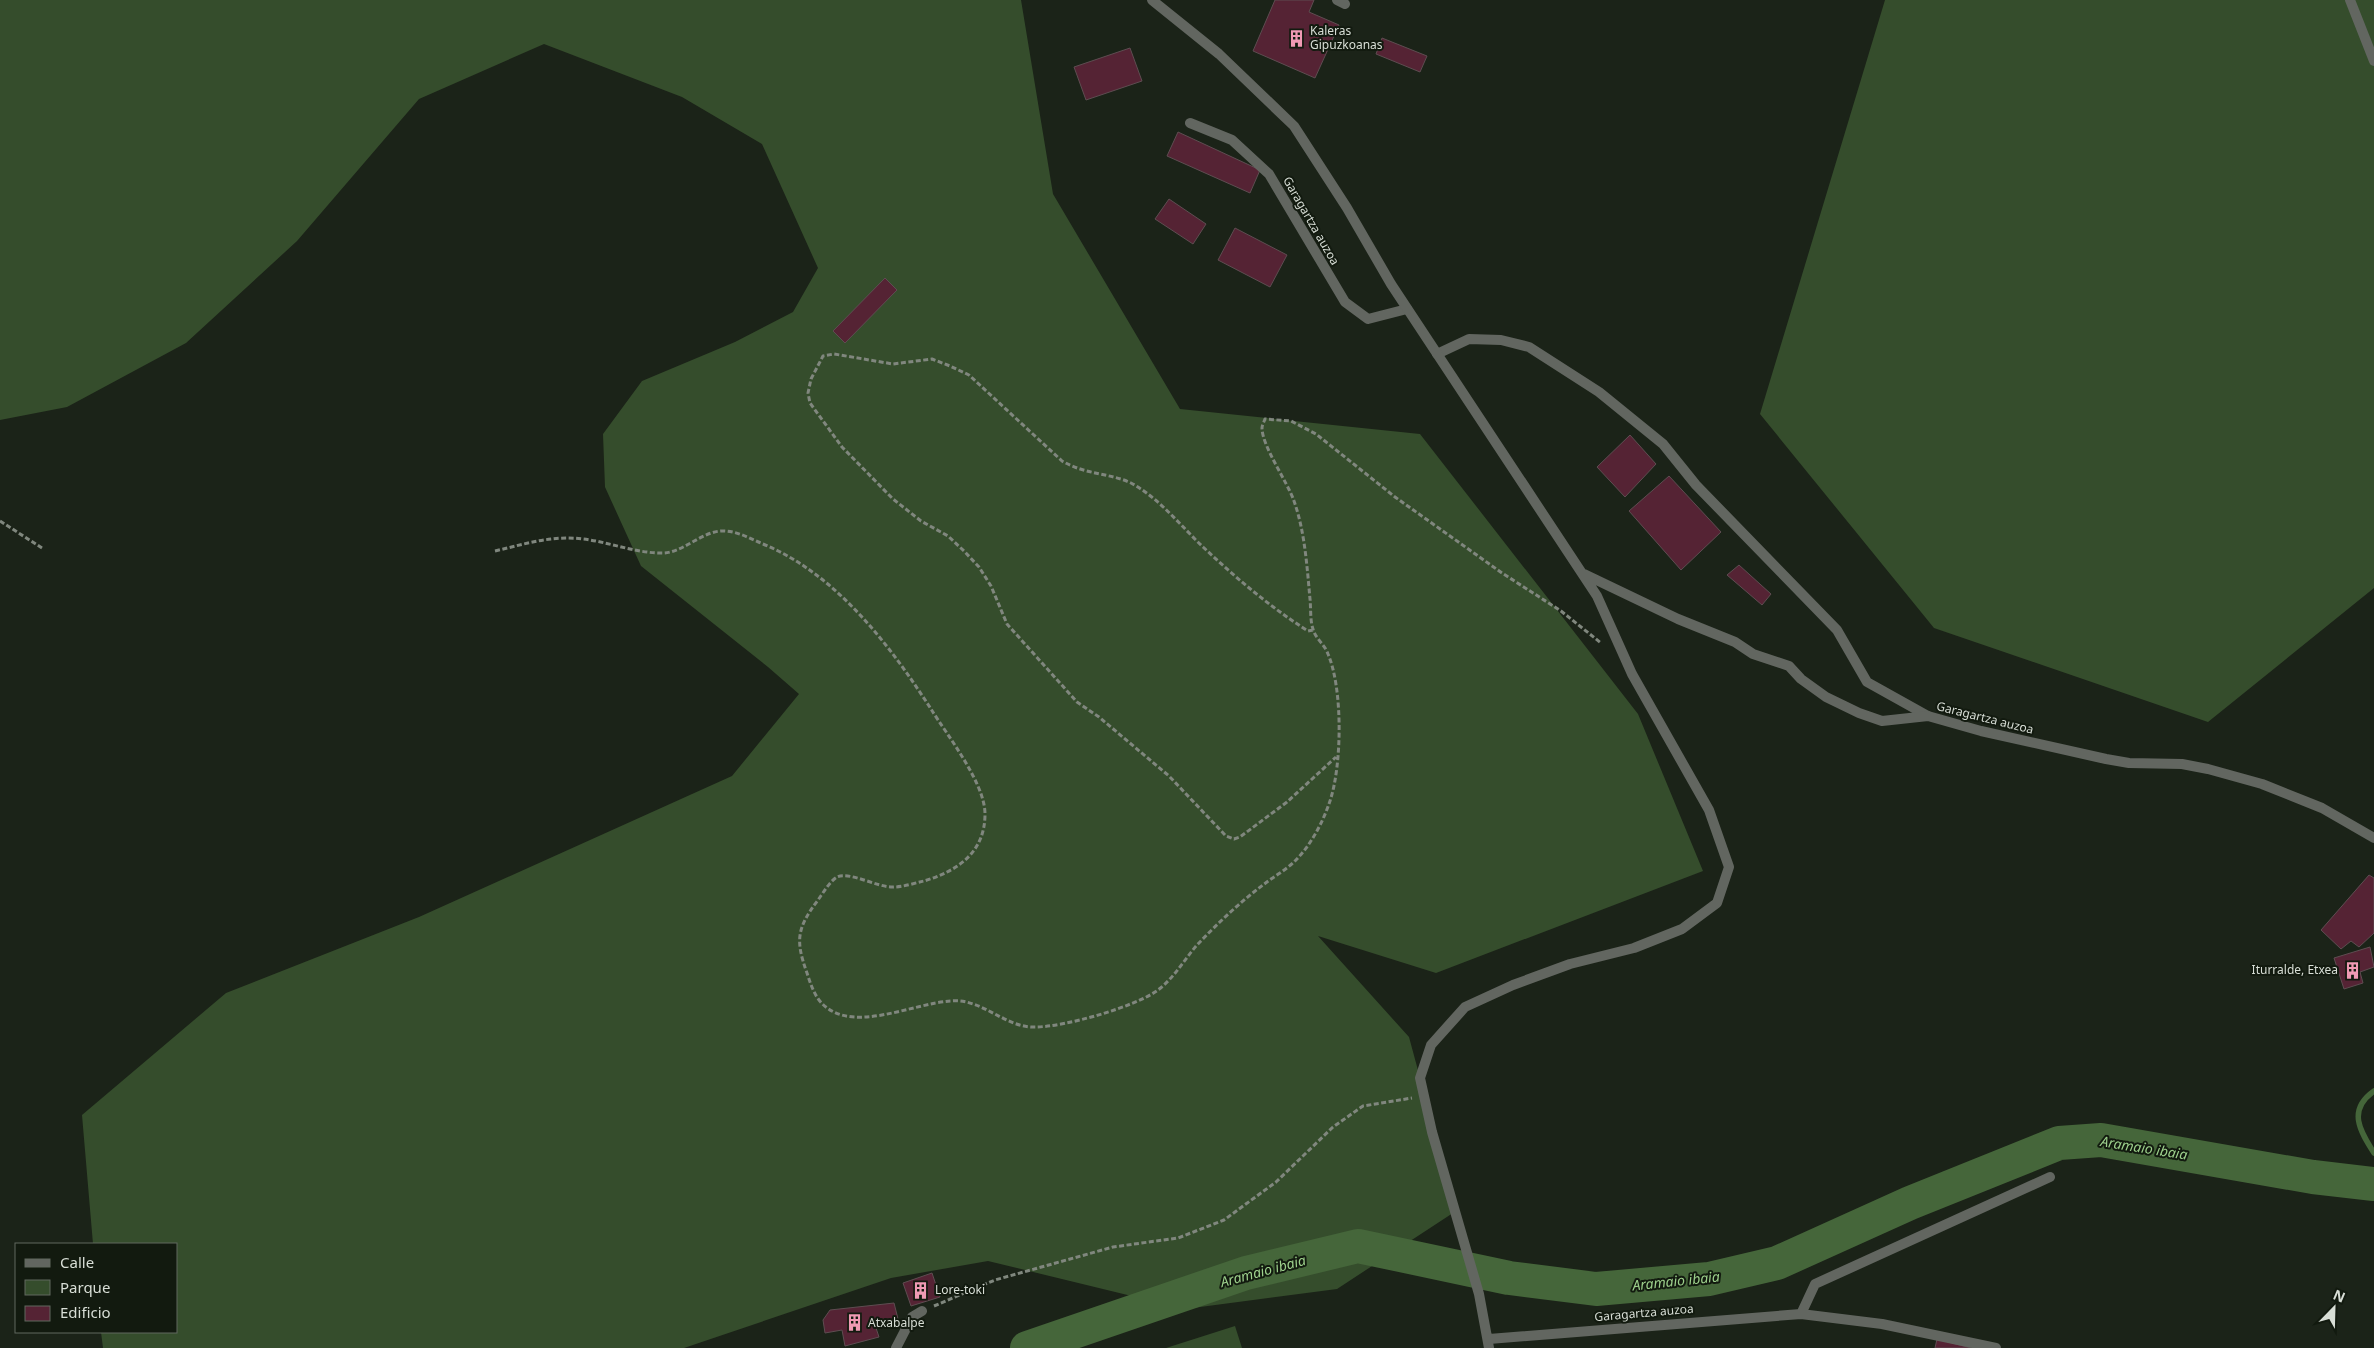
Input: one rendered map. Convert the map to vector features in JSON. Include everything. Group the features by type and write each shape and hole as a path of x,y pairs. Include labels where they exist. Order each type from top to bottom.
{"street":[{"path":"1152,0 1219,54 1294,126 1347,208 1407,308 1596,596 1627,663 1709,810 1729,867 1718,903 1682,929 1634,948 1570,964 1513,985 1465,1007 1431,1045 1420,1078 1462,1238 1479,1294 1489,1343"},
{"path":"2350,0 2374,61"},
{"name":"Garagartza auzoa","path":"1190,123 1232,140 1269,174 1345,302 1368,319 1407,308"},
{"path":"1437,354 1468,339 1501,340 1529,347 1600,392 1663,444 1696,485 1837,630 1867,682 1928,716"},
{"name":"Garagartza auzoa","path":"1581,572 1678,619 1736,642 1753,654 1789,666 1801,679 1826,697 1859,713 1882,721 1928,716 1981,731 2106,759 2128,763 2182,764 2236,776 2322,808 2374,838"},
{"path":"1801,1314 1815,1284 2050,1177"},
{"path":"896,1348 912,1318 922,1311"},
{"name":"Garagartza auzoa","path":"1489,1343 1801,1314 1882,1324 1996,1348"}],"path":[{"path":"1312,630 1308,631 1265,602 1231,574 1150,497 1131,483 1075,468 1062,461 969,375 932,359 893,364 834,354 823,356 811,378 808,393 810,403 842,447 893,499 921,520 948,536 964,551 979,567 991,586 1007,624 1077,702 1099,717 1169,776 1226,836 1234,839 1240,837 1287,802 1338,756"},
{"path":"495,551 552,537 584,539 665,554 718,530 734,532 785,553 830,586 866,620 915,684 978,784 986,811 982,834 972,853 963,864 948,873 894,887 869,883 848,875 840,875 833,880 807,916 798,936 798,950 816,996 832,1012 843,1016 880,1016 951,1001 967,1002 1031,1028 1070,1022 1137,1002 1159,990 1196,946 1259,888 1296,860 1316,833 1329,805 1336,779 1338,756 1337,704 1334,673 1327,650 1312,630 1301,528 1294,501 1266,442 1262,428 1265,419 1291,421 1316,434 1395,497 1502,573 1562,611 1602,643 1613,656 1627,663"},
{"path":"0,521 42,548"},
{"path":"922,1311 995,1280 1114,1247 1178,1238 1224,1220 1276,1182 1333,1127 1363,1106 1424,1097"}],"green space":[{"path":"0,0 1021,0 1053,194 1180,409 1420,434 1638,714 1703,871 1436,973 1318,936 1409,1037 1456,1211 1337,1289 1185,1309 988,1261 891,1278 684,1348 103,1348 101,1333 178,1333 178,1243 93,1243 82,1115 226,993 419,917 732,776 799,694 641,566 605,487 603,434 642,381 735,342 793,312 818,268 762,144 682,97 544,44 419,99 297,241 186,343 67,407 0,420"},
{"path":"1885,0 2374,0 2374,588 2208,722 1934,628 1760,414"},
{"path":"1235,1326 1242,1348 1166,1348"}],"building":[{"name":"Kaleras Gipuzkoanas","path":"1275,0 1314,0 1309,12 1339,25 1315,78 1253,51"},
{"path":"1382,38 1427,56 1420,72 1376,54"},
{"path":"1130,48 1142,81 1086,100 1074,67"},
{"path":"1178,132 1260,170 1250,193 1167,156"},
{"path":"1169,199 1206,224 1193,244 1155,219"},
{"path":"1235,228 1287,255 1270,287 1218,260"},
{"path":"885,278 897,290 845,343 833,331"},
{"path":"1630,435 1656,464 1625,497 1597,467"},
{"path":"1669,476 1721,532 1681,570 1629,511"},
{"path":"1739,565 1771,594 1762,605 1727,575"},
{"path":"2369,875 2374,878 2374,933 2359,947 2351,941 2341,949 2321,930"},
{"name":"Iturralde, Etxea","path":"2370,947 2374,967 2360,972 2363,983 2344,989 2334,958"},
{"name":"Lore-toki","path":"932,1273 940,1297 911,1306 903,1283"},
{"name":"Atxabalpe","path":"894,1303 898,1319 875,1325 879,1337 845,1346 842,1330 825,1333 823,1320 830,1310"},
{"path":"1937,1339 1971,1348 1935,1348"}],"waterway":[{"path":"2374,1091 2366,1098 2358,1113 2364,1137 2374,1153"},
{"name":"Aramaio ibaia","path":"1027,1348 1246,1273 1358,1246 1509,1278 1596,1289 1709,1279 1777,1263 1910,1203 2059,1143 2101,1140 2313,1177 2374,1184"}],"place":[{"name":"Kaleras Gipuzkoanas","path":"1296,38"},
{"name":"Iturralde, Etxea","path":"2352,970"},
{"name":"Lore-toki","path":"921,1290"},
{"name":"Atxabalpe","path":"854,1323"}]}
